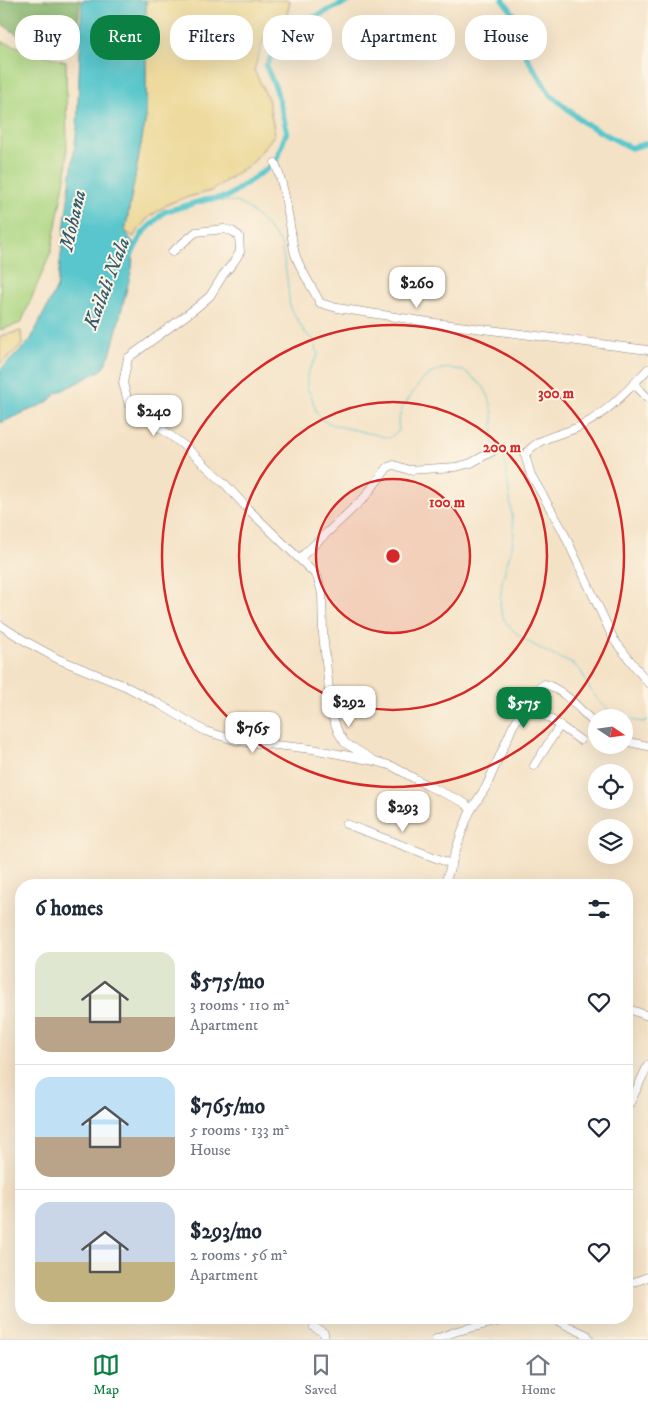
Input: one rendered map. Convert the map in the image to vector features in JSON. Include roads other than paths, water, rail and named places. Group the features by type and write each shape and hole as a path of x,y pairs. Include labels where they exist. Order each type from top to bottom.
{"street":[{"path":"275,162 285,194 295,253 304,275 320,303 337,308 435,323 648,350"},
{"path":"172,252 196,232 224,229 232,231 239,236 240,252 210,296 128,358 124,383 129,405 186,447 317,576 322,593 323,634 330,710 344,743 375,761"},
{"path":"648,369 617,402 583,425 531,447 525,455 531,475 562,529 614,640 648,683"},
{"path":"634,384 648,398"},
{"path":"300,558 364,498 388,467 394,466 408,470 456,467 471,463 493,451"},
{"path":"0,625 58,659 125,686 211,733 238,741 312,749 392,766 466,804 470,810"},
{"path":"446,879 470,810 486,787 513,726 535,690 545,684 562,692 588,716"},
{"path":"526,704 580,740"},
{"path":"534,766 560,726"},
{"path":"633,743 648,746"},
{"path":"346,824 452,864"},
{"path":"633,1011 648,1016"},
{"path":"633,1097 648,1065"},
{"path":"633,1282 648,1277"},
{"path":"436,1339 457,1331 487,1324"},
{"path":"563,1324 586,1335 588,1339"},
{"path":"314,1327 324,1333 325,1339"}],"water":[{"name":"Mohana","path":"82,0 146,0 146,15 90,15 90,60 146,60 146,117 125,231 134,244 132,268 111,352 102,370 57,393 46,403 0,423 0,370 30,341 57,287 77,128"}],"waterway":[{"name":"Kailali Nala","path":"131,255 142,234 164,212 205,200 227,197 275,163 287,131 276,89 266,66 281,39 314,17 351,0"},
{"name":"Kailali Nala","path":"503,0 516,17 526,56 549,93 584,123 631,148 648,143"},
{"path":"205,200 236,202 248,208 265,224 281,244 290,308 306,334 315,341 318,355 307,374 307,388 316,411 322,420 334,425 389,438 399,431 398,421 403,407 422,380 430,374 441,369 451,368 466,372 483,386 489,397 493,414 493,441 505,460 514,532 500,597 500,607 504,619 516,633 525,639 576,666 588,686 607,709"},
{"path":"633,720 643,722 648,720"}]}
